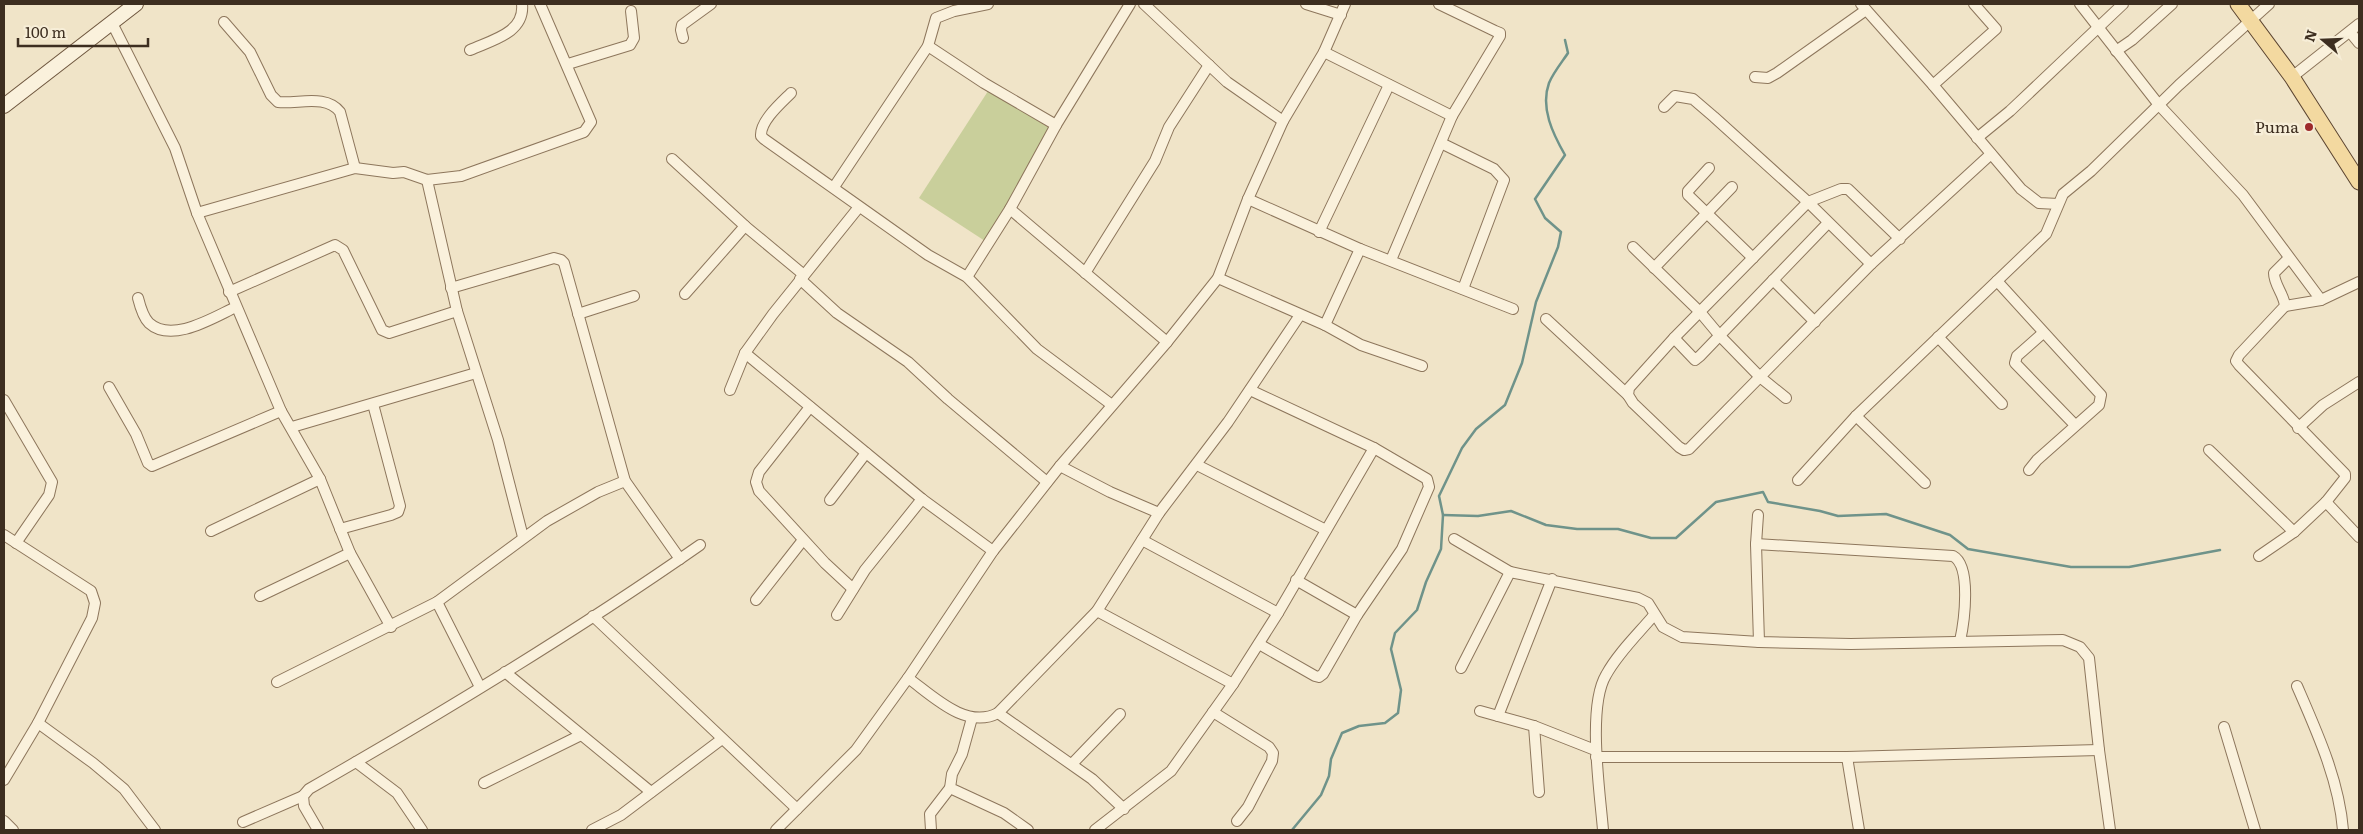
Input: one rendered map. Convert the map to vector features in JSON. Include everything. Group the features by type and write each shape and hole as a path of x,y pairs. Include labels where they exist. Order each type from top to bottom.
{"main road":[{"path":"2238,4 2292,77 2359,182"}],"street":[{"path":"4,106 136,4"},
{"path":"470,50 505,35 518,25 523,13 522,4"},
{"path":"197,213 355,168 393,173 404,172 427,180 461,176 584,132 591,122 568,64 540,4"},
{"path":"683,38 682,25 711,4"},
{"path":"834,187 928,46 934,22 940,16 988,4"},
{"path":"968,277 1130,4"},
{"path":"1144,4 1227,82 1283,121"},
{"path":"1306,4 1341,15"},
{"path":"776,830 856,750 908,678 993,551 1060,466 1167,342 1218,278 1248,199 1283,121 1324,52 1345,4"},
{"path":"1391,260 1452,116 1498,41 1500,33 1439,4"},
{"path":"1933,84 1996,29 1974,4"},
{"path":"2080,4 2159,105 2243,195 2321,300"},
{"path":"1977,138 2010,112 2123,4"},
{"path":"2116,51 2132,40 2172,4"},
{"path":"1798,480 1856,416 2046,234 2063,194 2091,171 2159,105 2269,4"},
{"path":"1755,77 1768,78 1777,73 1864,7 2033,200 2046,204 2058,204"},
{"path":"568,64 630,45 634,38 631,10"},
{"path":"224,22 250,52 271,95 278,102 327,102 335,106 340,112 355,168"},
{"path":"112,23 175,148 197,213 281,411 320,479 350,553 391,627"},
{"path":"2292,77 2359,24"},
{"path":"2350,32 2359,43"},
{"path":"928,46 984,83 1056,126"},
{"path":"1324,52 1452,116"},
{"path":"1085,273 1155,161 1169,127 1209,64"},
{"path":"1319,232 1389,86"},
{"path":"791,93 775,109 762,128 761,136 928,254 968,277 1037,349 1112,405"},
{"path":"1664,107 1675,96 1693,99 1808,202 1871,264"},
{"path":"1441,143 1494,169 1504,180 1463,289"},
{"path":"1546,319 1628,395 1633,404 1684,450 1689,449 1871,264 1991,154"},
{"path":"672,159 802,277 837,313 908,362 948,400 1047,482"},
{"path":"1709,168 1687,193 1706,214 1753,258"},
{"path":"427,180 457,311 498,440 523,537"},
{"path":"1654,268 1732,187"},
{"path":"1628,395 1629,388 1674,338 1808,202 1841,189 1848,189 1900,239"},
{"path":"1248,199 1319,232 1513,309"},
{"path":"730,390 745,353 802,277 860,207"},
{"path":"1010,209 1167,342"},
{"path":"1674,338 1695,360 1828,223"},
{"path":"685,294 745,226"},
{"path":"229,292 335,245 343,250 382,330 389,333 457,311"},
{"path":"1634,247 1700,312 1720,336 1760,376 1786,398"},
{"path":"1325,325 1360,249"},
{"path":"451,288 557,258 564,264 625,481 680,559"},
{"path":"2285,306 2284,296 2273,277 2274,273 2289,258"},
{"path":"1218,278 1325,325 1361,345 1422,366"},
{"path":"1773,280 1815,322"},
{"path":"1997,281 2101,395 2098,405 2062,440 2037,460 2029,470"},
{"path":"2259,556 2294,532 2326,502 2345,478 2345,474 2298,428 2236,360 2285,306 2321,300 2359,282"},
{"path":"578,314 634,296"},
{"path":"138,298 149,323 158,328 173,331 189,328 236,307"},
{"path":"908,678 956,712 972,718 988,718 998,713 1097,610 1159,514 1197,465 1300,315"},
{"path":"2043,333 2017,356 2015,363 2075,426"},
{"path":"1938,338 2002,404"},
{"path":"745,353 922,499 993,551"},
{"path":"292,428 476,373"},
{"path":"2298,428 2323,405 2359,382"},
{"path":"109,387 136,434 148,463 152,466 281,411"},
{"path":"1250,390 1374,448 1427,480 1429,487 1402,549 1356,615 1320,677 1259,644"},
{"path":"4,400 52,482 49,495 16,543"},
{"path":"340,529 391,515 398,512 400,506 373,404"},
{"path":"810,407 759,472 756,482 759,491 803,540 852,589"},
{"path":"1856,416 1925,483"},
{"path":"1095,830 1124,810 1171,772 1259,644 1374,448"},
{"path":"2209,450 2294,532"},
{"path":"830,500 866,453"},
{"path":"1197,465 1326,530"},
{"path":"1060,466 1159,514"},
{"path":"211,531 320,479"},
{"path":"277,682 391,627 437,602 523,537 573,505 625,481"},
{"path":"837,615 852,589 876,556 922,499"},
{"path":"2326,502 2359,537"},
{"path":"1758,515 1756,544 1759,642"},
{"path":"4,535 91,591 95,603 92,618 38,723 4,780"},
{"path":"1454,539 1510,572 1552,579 1638,598 1648,603 1663,627 1682,637 1759,642 1851,644 2063,640 2080,646 2089,658 2098,750 2110,830"},
{"path":"756,600 803,540"},
{"path":"1142,540 1278,613"},
{"path":"243,822 303,796 309,789 505,672 680,559 700,544"},
{"path":"1756,544 1953,556 1960,561 1965,576 1964,616 1960,641"},
{"path":"260,596 350,553"},
{"path":"1461,668 1510,572"},
{"path":"1498,716 1552,579"},
{"path":"1296,580 1356,615"},
{"path":"437,602 480,687"},
{"path":"1097,610 1233,684"},
{"path":"1603,830 1596,754 1600,688 1606,674 1654,614"},
{"path":"593,616 797,809"},
{"path":"505,672 651,792"},
{"path":"2297,686 2319,735 2331,772 2341,807 2343,830"},
{"path":"1480,711 1534,726 1596,754 1847,757 2098,750"},
{"path":"1213,712 1269,747 1273,753 1272,761 1256,792 1237,821"},
{"path":"998,713 1092,779 1124,810"},
{"path":"1072,764 1120,714"},
{"path":"931,830 930,814 950,788 952,774 962,754 972,718"},
{"path":"38,723 93,763 124,789 155,830"},
{"path":"1534,726 1539,792"},
{"path":"2224,727 2254,830"},
{"path":"484,784 581,735"},
{"path":"592,830 621,815 722,739"},
{"path":"1847,757 1859,830"},
{"path":"356,762 396,793 422,830"},
{"path":"950,788 1004,813 1028,830"},
{"path":"303,796 304,806 318,830"},
{"path":"4,821 13,830"}],"green space":[{"path":"990,88 1056,130 985,241 919,198"}],"waterway":[{"path":"1292,830 1321,795 1329,776 1331,759 1342,733 1359,726 1385,723 1398,713 1401,690 1391,649 1395,633 1417,610 1426,582 1441,549 1443,515 1439,496 1462,448 1476,429 1505,405 1522,363 1536,302 1558,247 1561,232 1545,218 1535,199 1565,155 1552,130 1546,102 1549,83 1568,53 1565,40"},
{"path":"1443,515 1478,516 1511,511 1546,525 1577,529 1618,529 1651,538 1676,538 1716,502 1763,492 1768,502 1838,516 1886,514 1950,535 1968,549 2071,567 2129,567 2220,550"}],"place":[{"name":"Puma","path":"2309,127"}]}
